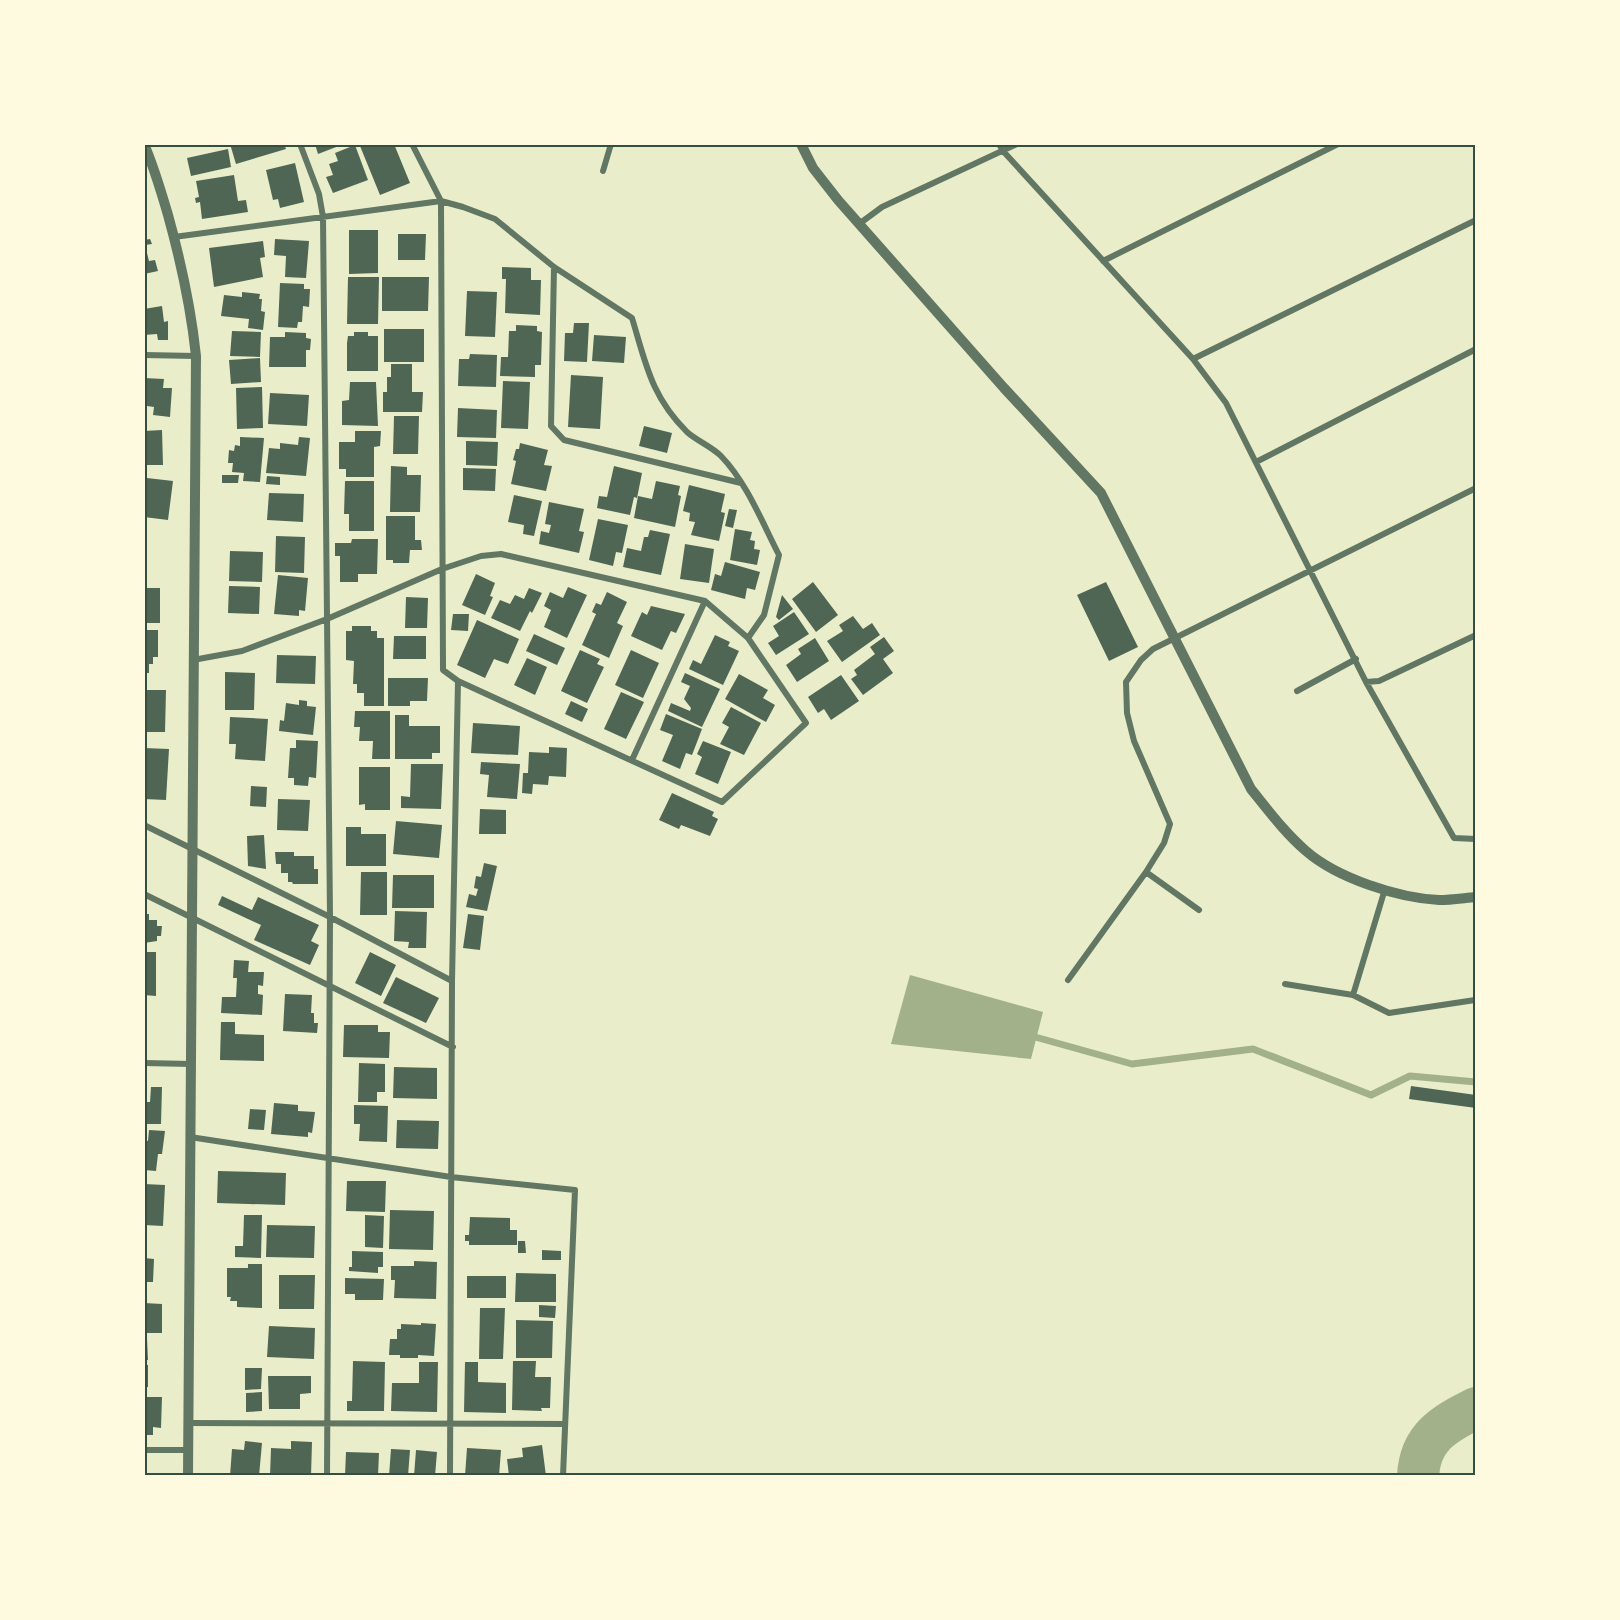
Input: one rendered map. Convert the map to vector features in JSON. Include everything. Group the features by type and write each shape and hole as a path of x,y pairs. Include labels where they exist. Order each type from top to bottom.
{"street":[{"path":"144,144 185,276 196,356 192,660 188,1476"},
{"path":"300,144 319,194 323,217 330,917 327,1476"},
{"path":"192,660 242,651 327,619 442,569 481,556 501,554 705,602 748,638 806,723 722,802 458,681 442,670 442,569 441,201 412,144"},
{"path":"603,171 611,144"},
{"path":"801,144 813,168 859,224 1101,493 1251,789 1279,825 1306,851 1350,879 1439,900 1476,897"},
{"path":"859,224 882,207 1001,147 1017,144"},
{"path":"1103,261 1338,144"},
{"path":"1001,147 1194,359 1226,403 1366,682 1454,838 1476,839"},
{"path":"174,237 441,201 495,219 554,267 632,318 651,381 665,406 688,433 720,456 741,483 779,555 764,615 748,638"},
{"path":"1194,359 1476,220"},
{"path":"554,267 551,426 564,440 741,483"},
{"path":"1256,462 1476,349"},
{"path":"144,355 196,356"},
{"path":"1068,980 1146,872 1164,843 1170,824 1134,741 1127,713 1126,682 1141,660 1154,649 1476,488"},
{"path":"632,760 705,602"},
{"path":"1366,682 1379,681 1476,635"},
{"path":"1296,691 1356,659"},
{"path":"450,1476 452,981 458,681"},
{"path":"144,825 330,917 452,981"},
{"path":"1146,872 1199,910"},
{"path":"1353,995 1385,889"},
{"path":"144,894 453,1047"},
{"path":"1285,984 1353,995 1389,1013 1475,999"},
{"path":"144,1063 191,1064"},
{"path":"190,1137 451,1177 575,1190 563,1476"},
{"path":"188,1423 565,1424"},
{"path":"144,1450 188,1450"}],"shaded area":[{"path":"910,975 1043,1012 1031,1059 891,1044"}],"building":[{"path":"230,144 284,144 286,149 236,164"},
{"path":"315,144 344,144 318,154"},
{"path":"394,144 410,183 380,195 360,146"},
{"path":"355,145 368,180 333,193 326,177 333,175 329,164 338,161 335,153"},
{"path":"228,149 231,167 191,176 187,158"},
{"path":"295,163 304,202 280,208 278,199 273,200 266,170"},
{"path":"234,175 238,201 246,200 248,212 202,219 200,202 196,203 195,198 199,197 196,181"},
{"path":"349,230 378,230 378,273 349,274"},
{"path":"398,234 426,234 425,260 398,260"},
{"path":"150,239 152,244 145,245 149,261 155,260 158,271 144,274 144,240"},
{"path":"275,239 309,241 306,278 285,277 286,256 274,255"},
{"path":"263,241 265,257 260,258 263,277 214,287 209,248"},
{"path":"502,267 531,268 531,280 541,280 540,315 505,313 506,279 502,279"},
{"path":"348,277 379,277 378,324 347,324"},
{"path":"382,277 429,277 428,311 382,311"},
{"path":"280,283 304,284 304,289 310,289 309,307 303,306 302,322 298,322 297,328 278,327"},
{"path":"467,291 497,292 495,337 465,336"},
{"path":"242,292 260,294 261,311 265,312 263,330 248,328 249,319 221,316 224,295 242,297"},
{"path":"162,306 164,322 168,321 168,340 158,340 157,334 144,335 144,309"},
{"path":"574,323 589,323 587,362 564,361 565,333 573,333"},
{"path":"516,325 537,326 537,331 542,332 541,365 535,365 535,377 500,376 501,357 508,357 509,331 516,331"},
{"path":"384,329 424,329 424,362 384,362"},
{"path":"232,331 261,332 260,357 230,356"},
{"path":"285,332 306,333 306,338 311,339 310,350 306,350 306,367 269,367 270,337 285,337"},
{"path":"354,332 368,332 368,336 378,336 378,371 347,371 348,336 354,336"},
{"path":"594,335 626,337 624,363 592,361"},
{"path":"470,354 497,355 496,387 458,386 459,359 469,359"},
{"path":"260,358 261,382 231,384 229,360"},
{"path":"391,364 412,364 412,392 423,392 422,412 383,412 383,392 387,392 387,377 391,377"},
{"path":"571,375 603,377 600,429 568,427"},
{"path":"144,378 164,379 163,388 172,388 170,417 153,415 154,407 147,406 144,412"},
{"path":"503,381 530,382 528,429 501,428"},
{"path":"350,382 376,382 378,426 342,425 342,401 349,400"},
{"path":"262,387 263,428 237,429 236,388"},
{"path":"270,393 309,395 307,426 268,424"},
{"path":"458,408 497,410 496,438 457,437"},
{"path":"394,416 419,416 418,454 393,454"},
{"path":"644,426 672,433 667,453 639,446"},
{"path":"162,430 163,465 144,465 144,431"},
{"path":"355,431 381,431 380,446 374,447 374,477 346,477 346,469 339,469 339,442 355,442"},
{"path":"240,437 264,438 260,482 243,481 244,473 232,472 233,463 228,463 229,450 234,451 235,445 240,446"},
{"path":"299,437 310,438 306,476 266,473 269,448 280,449 280,443 298,445"},
{"path":"466,441 498,442 497,466 466,465"},
{"path":"520,443 548,450 544,465 552,466 546,491 511,484 516,461 513,460"},
{"path":"391,466 407,467 407,475 421,475 420,512 390,512"},
{"path":"614,466 642,473 637,498 634,497 630,515 597,508 599,496 607,497"},
{"path":"463,468 496,469 495,491 463,490"},
{"path":"222,475 239,475 238,483 222,483"},
{"path":"267,476 280,477 280,485 266,484"},
{"path":"147,478 173,481 168,520 144,517 144,491"},
{"path":"345,481 374,481 374,531 349,531 349,514 344,514"},
{"path":"656,481 680,486 678,495 681,496 675,527 634,518 638,496 652,499"},
{"path":"689,485 725,494 721,512 725,513 719,541 691,535 695,522 689,521 690,513 683,511"},
{"path":"269,493 304,494 303,522 267,520"},
{"path":"514,495 542,501 534,536 523,534 524,525 508,522"},
{"path":"549,502 584,509 579,531 584,532 579,553 539,544 541,531 549,533 551,525 545,524"},
{"path":"729,509 737,510 733,528 725,526"},
{"path":"386,516 415,516 415,540 421,540 422,550 410,550 409,563 393,563 393,560 386,560"},
{"path":"598,519 628,525 622,553 616,552 613,566 589,560"},
{"path":"735,529 752,532 750,540 755,541 754,549 760,550 757,565 730,560"},
{"path":"650,530 670,534 661,575 623,567 627,548 641,551 644,537 648,537"},
{"path":"276,536 305,537 304,573 275,572"},
{"path":"352,539 378,539 377,574 358,574 358,582 340,582 340,556 335,556 335,543 351,543"},
{"path":"685,544 714,549 709,583 680,579"},
{"path":"230,551 263,552 262,582 229,581"},
{"path":"725,562 760,572 755,590 747,588 745,599 711,590 715,574 721,576"},
{"path":"476,574 495,583 490,596 493,597 485,615 462,605"},
{"path":"278,575 308,578 305,611 299,610 299,616 274,614"},
{"path":"813,582 838,615 816,632 792,599"},
{"path":"1106,582 1138,647 1109,661 1077,595"},
{"path":"229,586 260,587 259,614 228,613"},
{"path":"568,587 587,595 567,638 544,627 551,610 544,606 550,592 563,598"},
{"path":"144,588 160,588 160,623 144,623"},
{"path":"529,588 542,593 520,631 491,618 500,600 510,604 515,595 524,599"},
{"path":"607,592 627,602 617,623 623,626 609,658 582,645 596,614 592,612 596,603 601,605"},
{"path":"782,595 793,609 779,620 776,617"},
{"path":"406,597 428,598 427,628 405,628"},
{"path":"651,606 685,614 676,633 671,631 662,650 631,636 642,612 647,615"},
{"path":"794,612 809,634 776,655 768,643 779,636 773,626"},
{"path":"453,614 469,614 468,631 451,630"},
{"path":"853,616 863,629 872,623 880,635 842,662 827,641 843,631 839,625"},
{"path":"477,620 519,639 508,664 494,659 485,678 457,665"},
{"path":"352,626 371,626 371,631 377,631 377,638 384,638 384,706 364,706 364,693 357,693 357,684 353,684 354,661 346,660 346,631 352,631"},
{"path":"144,630 158,630 158,657 153,657 153,664 149,664 149,673 144,673"},
{"path":"534,634 565,648 557,665 526,651"},
{"path":"715,635 730,642 728,646 739,651 723,685 689,669 693,660 701,664"},
{"path":"394,636 426,636 426,659 393,659"},
{"path":"884,637 894,651 883,659 893,673 863,695 851,679 857,675 854,670 875,654 870,647"},
{"path":"815,638 829,661 797,682 786,665 801,654 798,649"},
{"path":"580,650 600,659 597,664 604,667 587,703 561,691"},
{"path":"631,650 659,663 643,698 615,685"},
{"path":"277,655 316,656 315,684 276,683"},
{"path":"527,658 547,667 535,695 514,685"},
{"path":"225,672 255,673 254,710 225,710"},
{"path":"685,673 720,689 702,727 668,711 671,703 690,711 691,708 684,699 690,686 681,682"},
{"path":"739,674 768,690 763,698 775,705 766,722 725,699"},
{"path":"841,675 859,701 831,720 824,709 818,713 808,697"},
{"path":"388,678 428,678 427,701 410,701 410,706 388,706"},
{"path":"144,690 166,690 165,732 144,732"},
{"path":"621,692 644,702 626,739 604,729"},
{"path":"299,700 307,701 307,706 316,707 313,735 279,731 280,720 284,721 286,703 299,705"},
{"path":"571,701 588,709 582,722 565,714"},
{"path":"731,707 761,723 744,755 720,744 729,727 722,723"},
{"path":"355,711 390,711 390,759 372,759 373,741 359,741 360,727 354,727"},
{"path":"666,714 702,729 692,755 686,753 680,769 662,761 673,735 660,730"},
{"path":"395,715 409,715 409,726 440,726 440,753 432,753 432,759 395,759"},
{"path":"230,717 268,719 265,761 235,759 236,744 229,744"},
{"path":"473,723 520,726 518,755 471,753"},
{"path":"296,740 318,741 316,778 309,777 308,786 294,785 294,778 288,778 290,748 296,748"},
{"path":"703,741 731,752 718,784 695,774 702,757 697,754"},
{"path":"549,747 567,748 566,777 549,776 548,785 533,784 532,794 522,793 523,773 528,773 529,752 549,753"},
{"path":"144,748 169,749 166,800 144,799"},
{"path":"481,762 520,764 517,799 487,797 489,775 480,774"},
{"path":"411,764 443,764 441,809 401,808 401,796 410,797"},
{"path":"359,767 390,767 390,810 365,810 365,804 359,805"},
{"path":"251,786 267,787 266,807 250,806"},
{"path":"672,793 714,812 712,816 718,819 710,836 681,825 679,829 659,820"},
{"path":"278,799 310,800 308,831 277,830"},
{"path":"480,809 506,810 506,834 479,834"},
{"path":"396,821 442,825 439,858 393,854"},
{"path":"346,827 361,827 361,834 386,834 386,866 346,866"},
{"path":"264,835 266,869 248,866 247,836"},
{"path":"275,852 294,852 294,856 314,856 314,869 318,869 318,884 288,882 288,873 281,873 281,864 276,864"},
{"path":"484,863 497,866 487,911 466,907 469,894 476,896 478,889 474,888 476,876 481,877"},
{"path":"361,872 387,872 387,915 360,915"},
{"path":"393,875 434,875 434,908 392,908"},
{"path":"222,896 252,910 258,897 319,925 311,941 319,945 310,965 254,940 261,925 218,905"},
{"path":"395,911 427,912 426,948 408,948 409,942 394,941"},
{"path":"144,914 149,914 149,920 157,920 157,926 162,926 161,936 157,936 157,941 144,943"},
{"path":"468,914 484,916 480,950 463,948"},
{"path":"144,952 156,952 156,996 144,995"},
{"path":"370,952 396,965 381,996 355,983"},
{"path":"234,960 249,961 248,972 264,972 263,986 258,985 258,994 263,995 262,1015 221,1013 222,997 236,997 237,978 233,978"},
{"path":"396,977 439,998 426,1023 383,1003"},
{"path":"285,994 312,995 311,1013 314,1013 314,1023 318,1023 317,1033 283,1031"},
{"path":"221,1022 235,1022 235,1034 264,1035 264,1061 220,1060"},
{"path":"344,1025 378,1025 378,1032 390,1032 389,1058 343,1057"},
{"path":"359,1063 385,1064 385,1092 377,1092 377,1102 358,1102"},
{"path":"394,1067 437,1068 437,1099 393,1098"},
{"path":"1411,1086 1476,1095 1476,1108 1409,1099"},
{"path":"151,1087 162,1087 161,1124 144,1124 144,1102 150,1102"},
{"path":"274,1103 298,1105 298,1111 315,1112 312,1133 308,1132 308,1137 271,1134"},
{"path":"354,1105 388,1106 387,1142 359,1141 360,1124 354,1124"},
{"path":"250,1109 266,1110 264,1130 248,1129"},
{"path":"397,1120 439,1121 438,1149 396,1148"},
{"path":"149,1130 165,1131 162,1154 158,1154 156,1171 144,1170 144,1140 148,1141"},
{"path":"218,1171 286,1173 285,1205 217,1203"},
{"path":"347,1181 386,1181 385,1212 346,1211"},
{"path":"144,1184 165,1185 163,1226 144,1225"},
{"path":"390,1210 434,1211 433,1250 389,1249"},
{"path":"244,1215 262,1215 261,1258 235,1257 235,1246 243,1246"},
{"path":"365,1215 384,1216 383,1248 365,1247"},
{"path":"470,1217 510,1218 510,1230 517,1230 517,1245 469,1245 469,1241 465,1241 465,1235 469,1235"},
{"path":"267,1225 315,1226 314,1258 266,1257"},
{"path":"518,1241 525,1241 526,1253 518,1253"},
{"path":"542,1250 561,1251 561,1260 542,1260"},
{"path":"352,1251 383,1252 383,1267 378,1267 378,1273 349,1271 349,1267 352,1267"},
{"path":"144,1258 154,1259 153,1282 144,1282"},
{"path":"414,1261 437,1262 436,1299 394,1298 395,1280 391,1280 391,1266 414,1266"},
{"path":"248,1264 262,1264 262,1308 237,1307 237,1301 230,1301 231,1297 227,1297 227,1268 248,1268"},
{"path":"516,1273 556,1274 556,1302 515,1302"},
{"path":"279,1275 315,1275 314,1309 279,1309"},
{"path":"467,1276 506,1276 506,1298 467,1298"},
{"path":"345,1278 384,1279 383,1300 355,1300 355,1294 345,1294"},
{"path":"144,1303 162,1304 162,1333 144,1333"},
{"path":"539,1305 556,1306 555,1318 539,1317"},
{"path":"480,1308 505,1308 503,1359 479,1359"},
{"path":"516,1320 553,1321 552,1358 516,1358"},
{"path":"421,1323 436,1324 434,1356 418,1355 418,1358 400,1358 400,1355 389,1355 390,1339 397,1339 397,1329 401,1329 401,1324 421,1325"},
{"path":"269,1326 315,1328 314,1359 267,1357"},
{"path":"144,1339 147,1339 148,1360 144,1360"},
{"path":"353,1361 385,1362 384,1411 347,1411 347,1401 352,1401"},
{"path":"513,1361 536,1361 535,1377 551,1377 550,1408 541,1408 542,1411 512,1410"},
{"path":"419,1362 438,1362 437,1412 391,1411 392,1383 419,1383"},
{"path":"465,1362 478,1362 478,1382 506,1383 506,1413 464,1412"},
{"path":"144,1365 148,1365 148,1387 144,1387"},
{"path":"245,1368 262,1368 261,1389 245,1390"},
{"path":"268,1376 311,1376 311,1393 300,1394 300,1409 269,1409"},
{"path":"262,1392 262,1411 246,1412 246,1393"},
{"path":"144,1397 162,1397 161,1428 153,1427 153,1435 144,1435"},
{"path":"245,1441 262,1443 259,1476 230,1476 232,1449 244,1450"},
{"path":"291,1441 312,1442 311,1476 270,1476 271,1448 291,1449"},
{"path":"542,1445 546,1476 509,1476 507,1459 523,1457 522,1448"},
{"path":"467,1448 501,1450 499,1476 465,1476"},
{"path":"391,1449 410,1450 408,1476 389,1476"},
{"path":"416,1450 437,1452 435,1476 414,1476"},
{"path":"346,1452 379,1453 378,1476 345,1476"}],"waterway":[{"path":"1028,1035 1132,1064 1253,1049 1371,1095 1410,1076 1476,1082"},
{"path":"1418,1476 1423,1451 1436,1433 1476,1408"}]}
